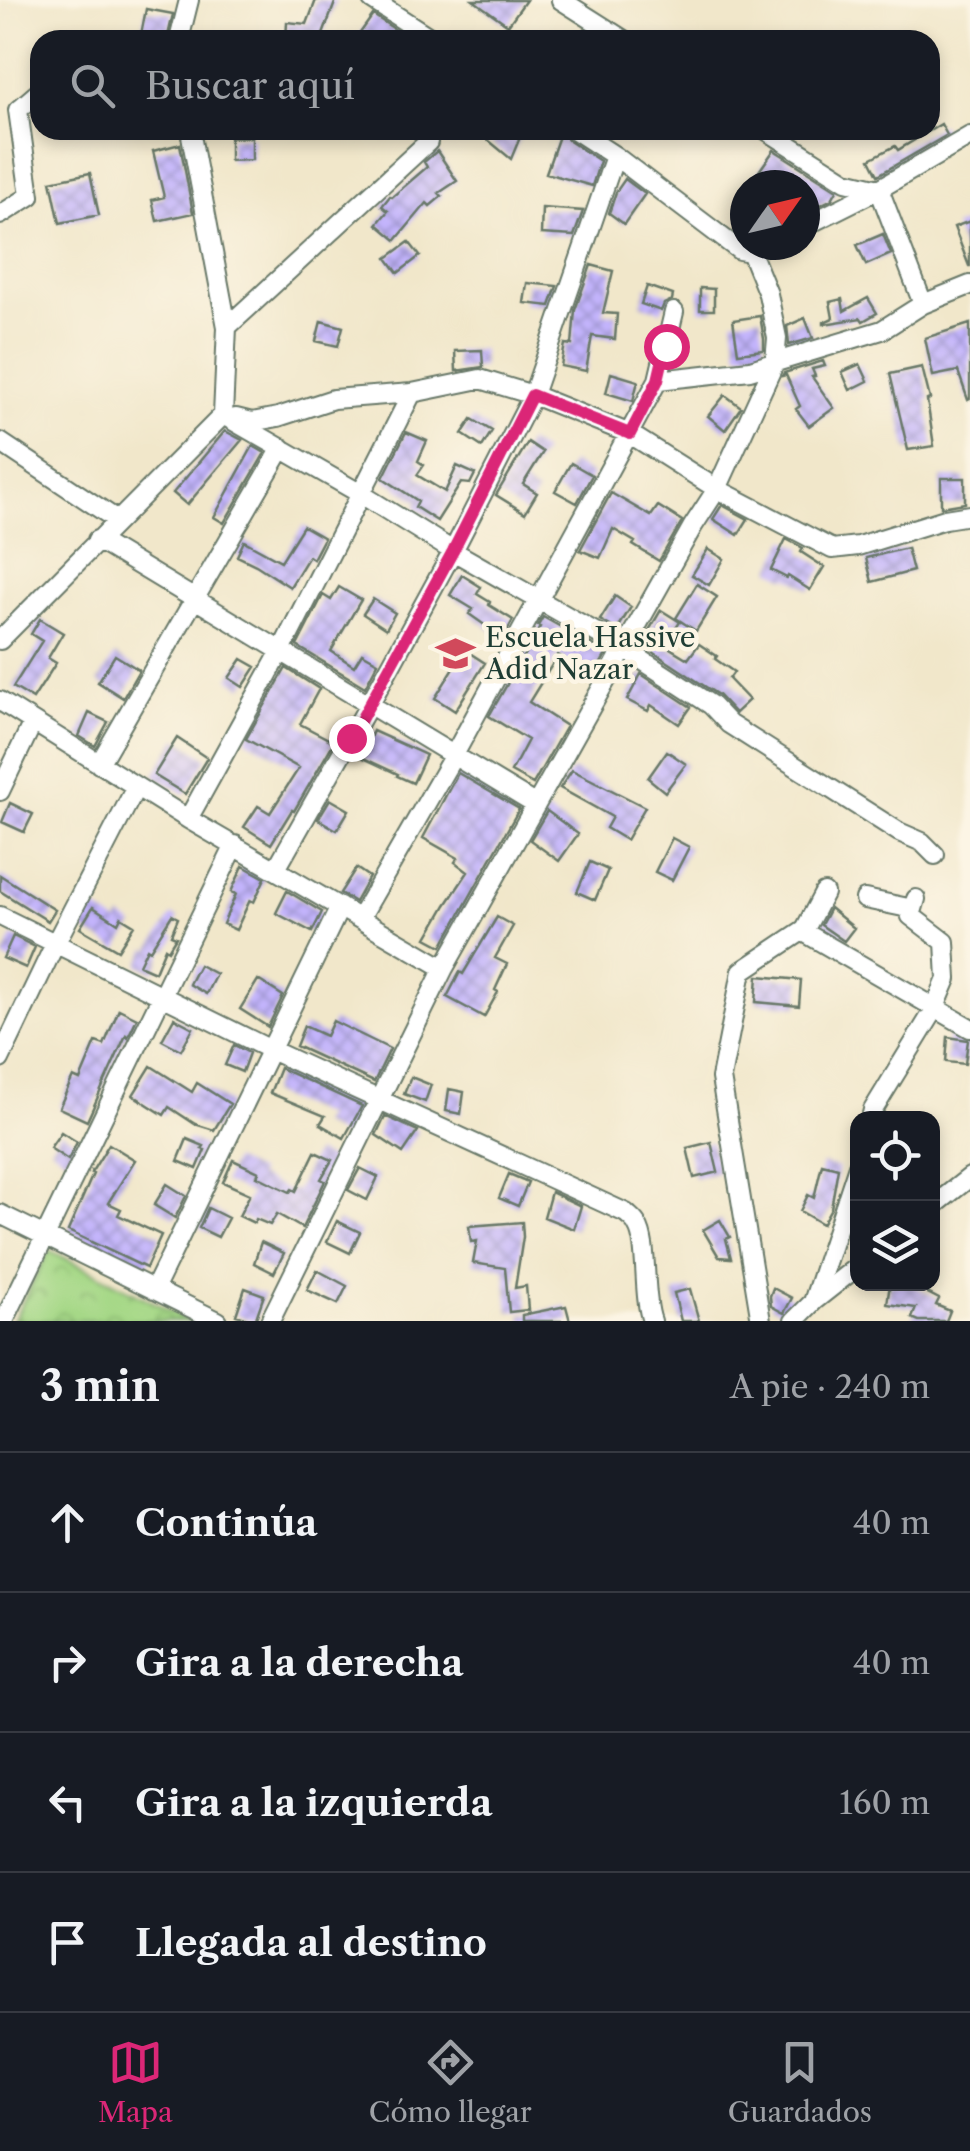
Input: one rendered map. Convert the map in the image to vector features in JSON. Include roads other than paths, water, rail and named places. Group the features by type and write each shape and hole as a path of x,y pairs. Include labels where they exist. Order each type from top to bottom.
{"street":[{"path":"182,30 189,0"},
{"path":"372,0 418,30"},
{"path":"561,0 608,30"},
{"path":"0,214 30,196 18,110 30,100"},
{"path":"820,218 970,136"},
{"path":"0,640 223,415 227,327 192,140"},
{"path":"590,140 730,243"},
{"path":"782,140 846,181 879,189"},
{"path":"227,327 428,142"},
{"path":"276,869 370,705 532,395 615,156"},
{"path":"879,189 924,304"},
{"path":"270,1321 444,968 692,526 717,489 775,362 777,338 761,260"},
{"path":"658,380 750,370 882,330 924,304 970,285"},
{"path":"360,918 454,756 658,380 674,312"},
{"path":"223,415 252,422 278,418 334,398 412,393 480,379 630,434 717,489 832,549 858,546 970,515"},
{"path":"188,819 281,651 412,393"},
{"path":"223,415 625,649 711,704 729,724 899,832 922,842 934,855"},
{"path":"0,442 117,520"},
{"path":"99,764 282,448"},
{"path":"97,540 536,805"},
{"path":"0,701 188,819 444,968"},
{"path":"0,791 33,722"},
{"path":"0,1060 136,787"},
{"path":"4,1321 235,845"},
{"path":"761,1321 721,1078 742,972 802,932 824,893"},
{"path":"865,899 914,904 911,916 945,942 946,979 935,1008 873,1111"},
{"path":"154,1290 340,907"},
{"path":"0,916 271,1050 626,1213 638,1225 642,1238 647,1308 652,1321"},
{"path":"802,932 970,1028"},
{"path":"940,1201 970,1177"},
{"path":"813,1302 850,1190"},
{"path":"0,1214 218,1321"},
{"path":"794,1321 850,1272"}],"place":[{"name":"Escuela Hassive Adid Nazar","path":"455,653"}]}
